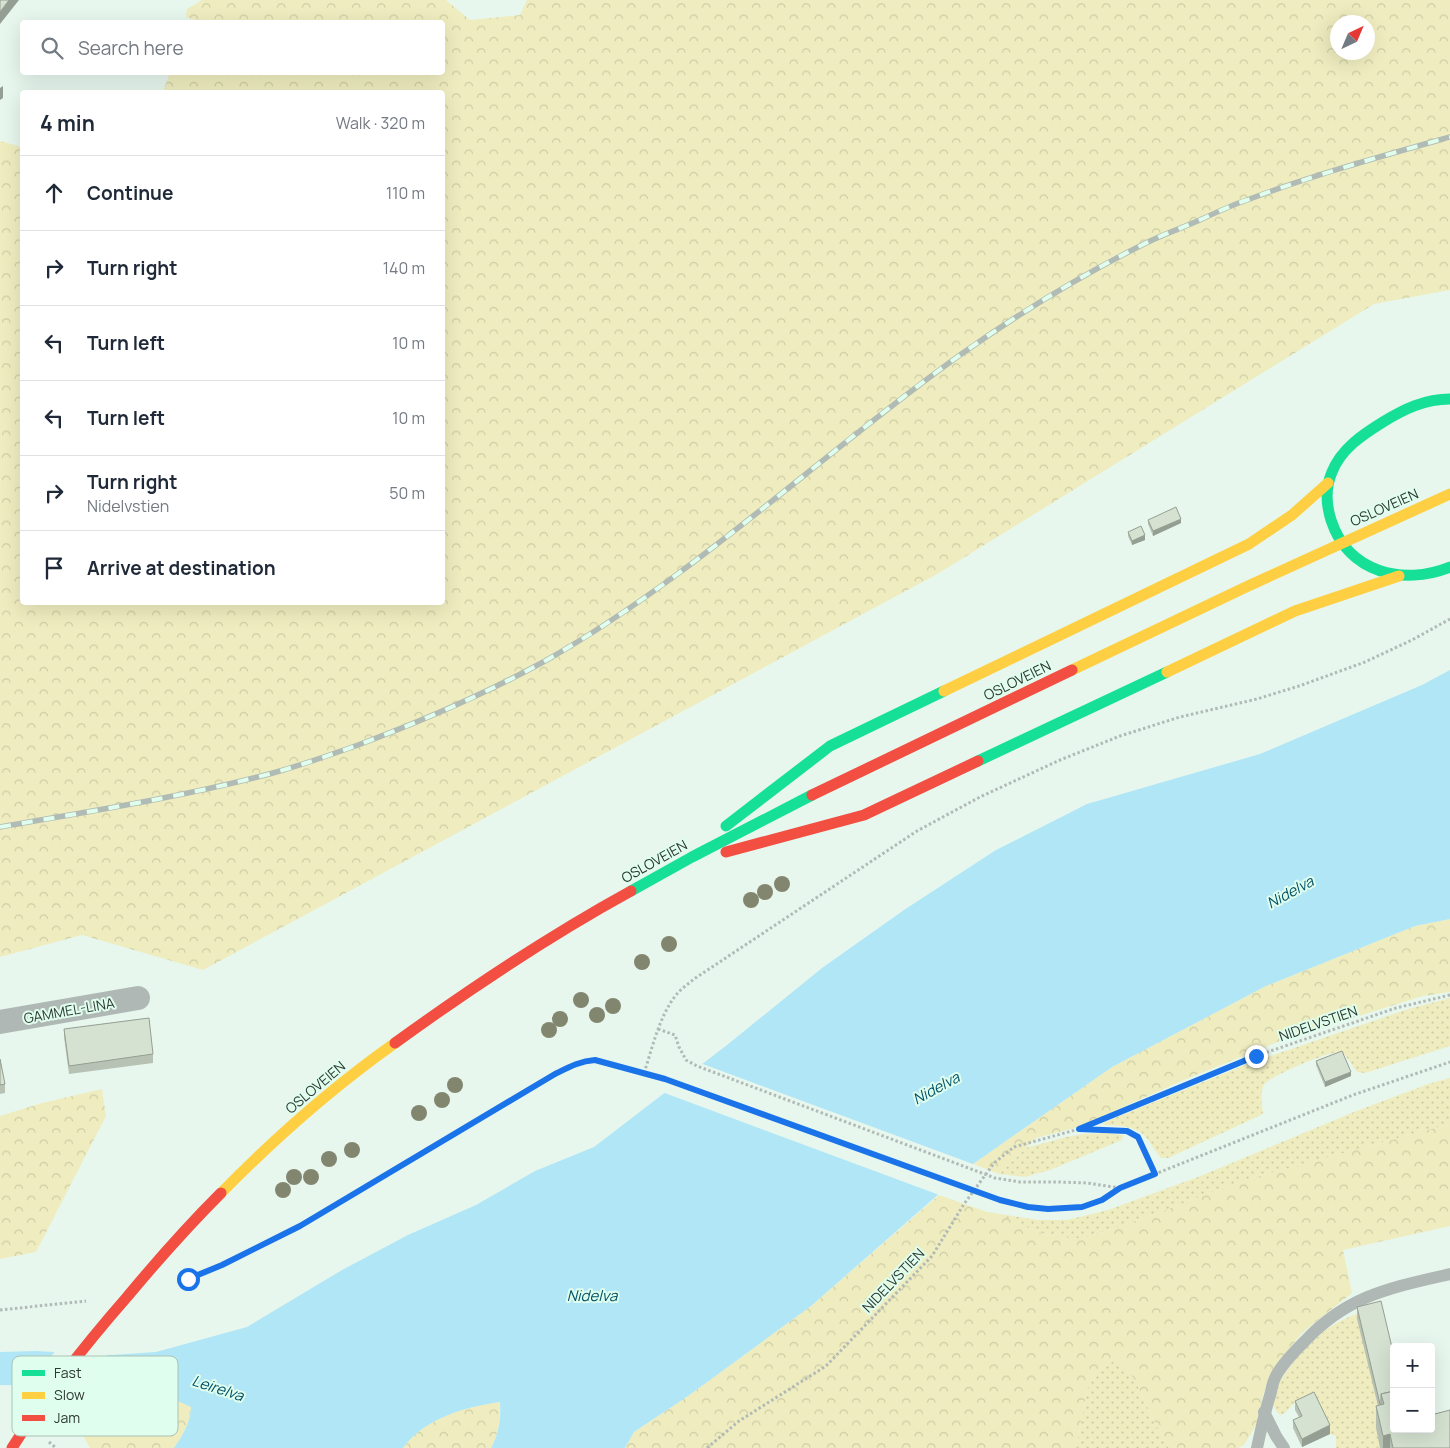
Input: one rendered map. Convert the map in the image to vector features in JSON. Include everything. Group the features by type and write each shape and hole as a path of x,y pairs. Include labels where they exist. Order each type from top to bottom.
{"highway":[{"path":"1450,399 1439,398 1426,401 1397,413 1355,441 1343,453 1334,467 1328,483 1326,499 1334,531 1344,547 1374,570 1399,576 1422,576 1450,567"},
{"path":"674,866 830,746 1249,544 1292,515 1328,483"},
{"name":"OSLOVEIEN","path":"78,1356 101,1326 187,1228 235,1178 319,1102 362,1067 441,1009 515,959 674,866 856,773 1292,565 1450,494"},
{"path":"674,866 864,815 1295,612 1399,576"},
{"name":"OSLOVEIEN","path":"12,1448 19,1436"}],"street":[{"name":"GAMMEL-LINA","path":"0,1022 138,998"}],"lane":[{"path":"1257,1448 1264,1412 1276,1375 1292,1354 1323,1322 1367,1296 1395,1287 1450,1274"},
{"path":"1264,1412 1284,1448"}],"path":[{"path":"644,1073 658,1029 677,994 694,979 917,831 980,797 1060,760 1120,736 1180,717 1257,699 1302,686 1365,662 1412,640 1450,619"},
{"name":"NIDELVSTIEN","path":"707,1448 739,1421 826,1366 932,1256 964,1204 994,1163 1014,1147 1079,1129 1256,1056 1396,1008 1450,995"},
{"path":"658,1029 675,1035 686,1060 697,1066 995,1178 1020,1182 1087,1183 1120,1188"},
{"path":"171,1284 222,1265 300,1226 547,1079 574,1064 595,1060 665,1079 1000,1200 1028,1207 1048,1209 1082,1207 1102,1200 1120,1188 1354,1095 1450,1062"},
{"path":"1079,1129 1127,1131 1138,1137 1155,1174"},
{"path":"0,1310 87,1301"}],"green space":[{"path":"202,0 446,0 470,20 520,15 527,0 1450,0 1450,290 1374,304 939,573 203,970 82,935 0,957 0,141 20,146 20,605 445,605 445,90 164,90 169,75 445,75 445,20 195,20 186,17 187,9"},
{"path":"1450,919 1450,992 1423,996 1285,1039 1179,1082 1079,1127 1036,1138 999,1174 973,1164 1112,1067 1266,986 1415,926"},
{"path":"1450,998 1450,1046 1365,1073 1357,1072 1345,1055 1339,1052 1312,1060 1276,1076 1264,1085 1262,1095 1263,1113 1261,1115 1168,1158 1161,1158 1140,1132 1124,1127 1103,1124 1250,1063 1408,1009"},
{"path":"1450,1078 1450,1124 1242,1181 1144,1218 1081,1239 1049,1236 987,1212 1038,1220 1067,1220 1108,1210 1198,1177 1354,1112 1428,1084"},
{"path":"102,1089 106,1116 36,1252 0,1259 0,1116 42,1103"},
{"path":"1450,1124 1450,1226 1343,1250 1352,1293 1303,1332 1288,1350 1270,1375 1263,1395 1257,1424 1244,1445 1238,1448 1169,1448 1136,1382 1125,1366 1110,1361 1096,1372 1087,1389 1076,1448 625,1448 634,1432 688,1396 811,1306 939,1195 998,1214 1049,1236 1081,1239 1144,1218 1242,1181"},
{"path":"1106,1133 1123,1135 1122,1140 1050,1170 1025,1177 999,1174 1026,1148 1066,1137"},
{"path":"1358,1313 1380,1416 1380,1448 1336,1448 1336,1436 1330,1434 1310,1396 1296,1401 1281,1415 1274,1407 1274,1397 1285,1373 1325,1330"},
{"path":"1110,1361 1125,1366 1136,1382 1169,1448 1076,1448 1087,1389 1096,1372"},
{"path":"178,1401 191,1407 188,1423 174,1448 90,1448 83,1436 178,1436"},
{"path":"500,1402 496,1437 491,1448 403,1448 412,1438 434,1422 473,1407"}],"water":[{"name":"Nidelva","path":"1450,670 1450,919 1415,926 1266,986 1112,1067 973,1164 811,1306 688,1396 634,1432 625,1448 491,1448 499,1426 500,1402 473,1407 434,1422 412,1438 403,1448 174,1448 183,1434 191,1413 191,1407 178,1401 178,1356 12,1356 12,1385 0,1385 0,1352 36,1351 112,1355 156,1352 247,1327 342,1270 408,1235 476,1205 535,1171 594,1147 727,1045 822,968 904,910 996,850 1087,804 1260,754 1422,685"}],"pier":[{"path":"700,1063 976,1165 942,1196 662,1092"},
{"path":"56,1350 110,1352 107,1356 52,1356"}],"building":[{"path":"0,0 9,0 0,12"},
{"path":"1176,507 1181,519 1153,531 1148,520"},
{"path":"1141,526 1145,535 1132,541 1128,532"},
{"path":"149,1018 153,1054 69,1066 64,1029"},
{"path":"1342,1051 1351,1072 1325,1082 1316,1061"},
{"path":"0,1059 5,1084 0,1085"},
{"path":"1381,1301 1391,1343 1390,1392 1381,1394 1381,1404 1380,1404 1357,1307"},
{"path":"1314,1392 1330,1425 1302,1439 1293,1420 1302,1416 1295,1401"},
{"path":"1390,1392 1390,1433 1435,1433 1435,1414 1450,1410 1450,1448 1393,1448 1390,1434 1383,1436 1376,1406 1384,1404 1381,1394"}],"railway":[{"path":"0,827 171,796 273,773 358,745 476,696 545,661 600,628 705,553 908,393 1004,325 1072,283 1149,241 1236,204 1322,174 1450,137"}],"traffic: fast":[{"path":"1450,399 1423,403 1407,409 1360,437 1341,456 1336,464 1328,484 1327,496 1331,520 1339,538 1350,552 1364,563 1379,570 1396,574 1414,575 1432,573 1450,567"},
{"path":"978,761 1167,672"},
{"path":"726,826 830,746 944,691"},
{"path":"631,891 812,795"}],"traffic: slow":[{"path":"944,691 1249,544 1292,515 1328,483"},
{"path":"1072,670 1246,587 1450,494"},
{"path":"1167,672 1295,611 1399,576"},
{"path":"221,1193 305,1114 349,1077 395,1043"}],"traffic: jam":[{"path":"812,795 1072,670"},
{"path":"726,852 864,815 978,761"},
{"path":"395,1043 511,963 631,891"},
{"path":"77,1356 150,1270 221,1193"},
{"path":"12,1448 20,1436"}],"route":[{"path":"188,1279 222,1265 300,1226 555,1074 584,1061 595,1060 665,1079 1000,1200 1028,1207 1048,1209 1082,1207 1102,1200 1120,1188 1155,1174 1138,1137 1127,1131 1079,1129 1256,1056"}],"water label":[{"name":"Leirelva","path":"218,1388"}]}
